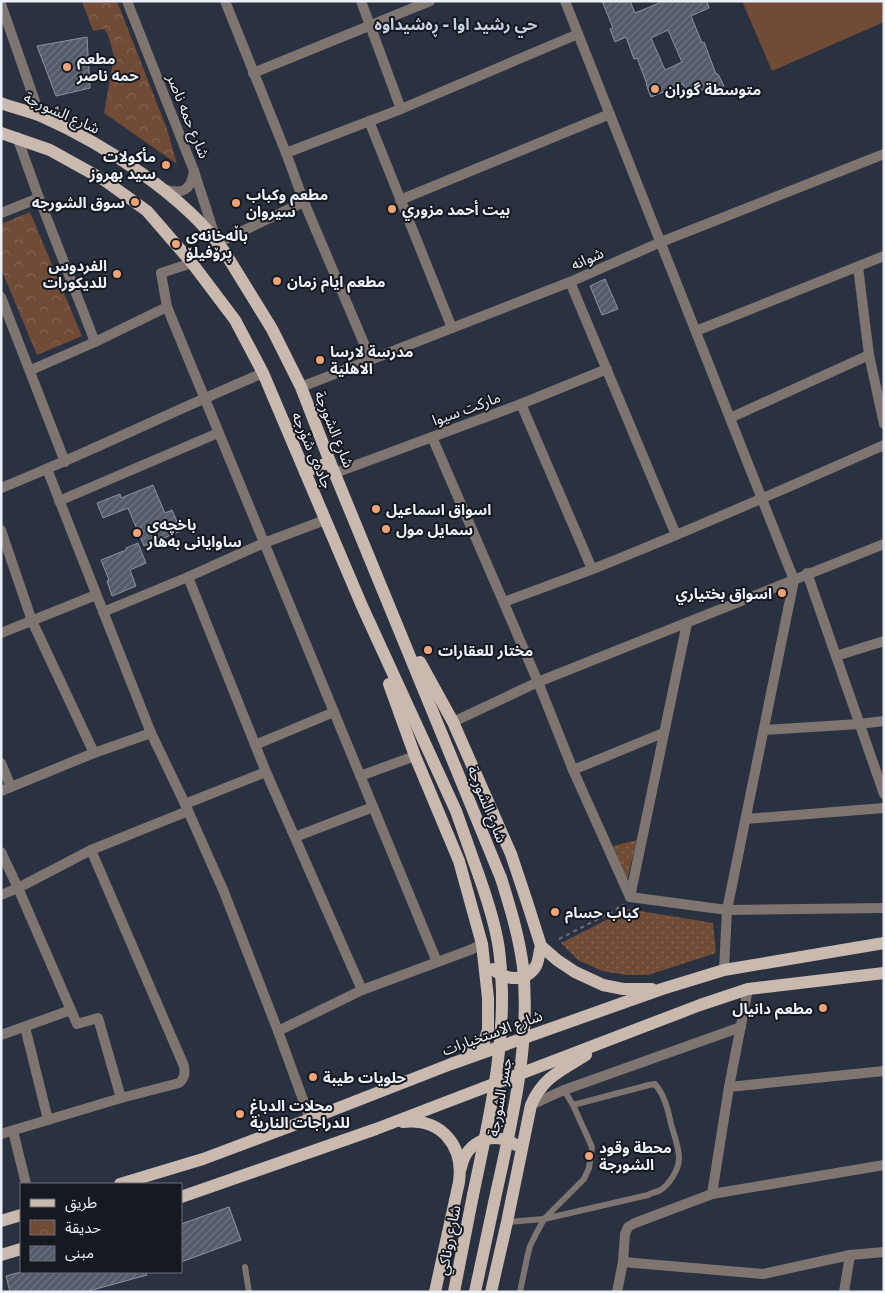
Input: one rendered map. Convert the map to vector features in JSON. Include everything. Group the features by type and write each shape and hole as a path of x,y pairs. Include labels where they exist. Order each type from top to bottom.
{"main road":[{"name":"شارع الشورجة","path":"1,103 40,116 90,140 160,187 193,216 218,243 272,329 301,387 501,878"},
{"name":"جادەی شۆرجە","path":"1,133 50,150 104,180 147,211 192,263 235,320 263,373 362,606 456,811 479,876"},
{"path":"305,472 333,468"},
{"path":"362,606 415,756 459,861 482,944 490,964 493,970 503,977 515,979 527,975 536,966 540,946 511,854 453,722 391,610"},
{"name":"جسر الشورجة","path":"474,1195 490,1114 502,1020 502,976 497,939 479,876"},
{"name":"جسر الشورجة","path":"475,1292 519,1086 525,1012 522,964 515,926 501,878"},
{"name":"شارع الاستخبارات","path":"123,1183 203,1159 451,1064 662,989 724,970 884,943"},
{"path":"451,1064 475,1051 484,1042 486,1037 489,1021 482,944"},
{"path":"540,946 575,972 603,985 623,989 662,989"},
{"path":"376,1129 700,1005 748,989 884,973"},
{"path":"491,1292 531,1105 537,1091 556,1073 617,1037"},
{"path":"182,1197 393,1123 410,1121 433,1126 442,1131 450,1139 459,1156 461,1170"},
{"path":"435,1292 464,1157 478,1142 490,1138 510,1141 521,1150"},
{"name":"شارع روناكي","path":"454,1292 474,1195"},
{"path":"1,1221 20,1214"},
{"path":"1,1255 20,1249"}],"street":[{"name":"شارع حمه ناصر","path":"127,1 194,170 218,243"},
{"path":"225,1 286,152 304,202 371,360"},
{"path":"361,1 401,109"},
{"path":"253,73 430,1"},
{"path":"565,1 794,580 727,910 724,970"},
{"path":"1,4 40,116"},
{"path":"286,152 401,109 578,34"},
{"path":"400,200 610,114"},
{"path":"369,121 452,328"},
{"path":"17,137 95,342"},
{"name":"شوانە","path":"301,387 570,282 661,242 884,154"},
{"path":"160,187 172,192 184,191 190,185 194,170"},
{"path":"1,214 39,198"},
{"path":"218,243 304,202"},
{"path":"696,331 884,256"},
{"path":"192,263 161,273 167,307 437,962"},
{"path":"858,267 869,355 884,424"},
{"path":"570,282 676,534"},
{"path":"1,297 31,370 65,462"},
{"path":"31,370 167,307"},
{"path":"730,418 869,355"},
{"name":"مارکت سیوا","path":"333,468 432,437 607,369"},
{"path":"1,488 65,462 263,373"},
{"path":"521,404 592,569"},
{"path":"59,501 218,433"},
{"path":"432,437 629,898"},
{"path":"504,602 592,569 762,499 884,445"},
{"path":"47,469 151,733 187,807 224,892 310,1119"},
{"path":"103,612 264,543 325,520"},
{"path":"1,530 32,621 94,753"},
{"path":"453,722 538,682 794,580 807,573 884,544"},
{"path":"807,573 884,794"},
{"path":"188,577 266,772 362,990"},
{"path":"1,633 96,595"},
{"path":"629,898 687,623"},
{"path":"836,656 884,641"},
{"path":"255,745 334,712"},
{"path":"764,730 884,721"},
{"path":"1,763 6,789 94,753 151,733"},
{"path":"573,770 663,733"},
{"path":"360,776 415,756"},
{"path":"1,895 91,850 266,772"},
{"path":"295,838 373,807"},
{"path":"746,819 884,808"},
{"path":"1,1134 121,1098 180,1083 185,1075 184,1066 91,850"},
{"path":"1,852 77,1024 98,1018 121,1098"},
{"path":"629,898 727,910 884,908"},
{"path":"278,1031 362,990 482,944"},
{"path":"712,1194 729,1087 748,989"},
{"path":"1,1035 71,1010"},
{"path":"25,1027 48,1120"},
{"path":"531,1105 564,1090 742,1027"},
{"path":"729,1087 884,1071"},
{"path":"13,1131 26,1183"},
{"path":"617,1292 623,1262 625,1234 632,1225 712,1194 884,1165"},
{"path":"623,1262 763,1274 850,1255 884,1252"},
{"path":"844,1292 850,1255"}],"lane":[{"path":"507,1222 544,1219 648,1194 660,1190 668,1183 677,1168 679,1159 671,1123 664,1097 656,1084 573,1106"},
{"path":"520,1292 530,1246 544,1219 584,1179 590,1168 592,1148 564,1090"},
{"path":"245,1267 249,1292"}],"path":[{"path":"559,939 614,912 629,898"}],"green space":[{"path":"82,1 117,1 167,129 177,164 104,113 114,56 108,35 104,29 93,31"},
{"path":"742,1 884,1 884,22 772,71"},
{"path":"30,212 82,336 37,355 1,269 1,224"},
{"path":"637,840 627,880 613,846"},
{"path":"628,909 713,923 716,953 648,975 626,975 602,971 578,960 561,943"}],"building":[{"path":"602,1 630,1 635,13 664,1 707,1 709,8 691,16 702,43 704,42 716,74 718,74 724,86 706,94 704,89 688,96 683,84 651,97 637,58 634,59 626,37 615,42 610,29 613,28","holes":["668,30 682,62 665,70 651,38"]},
{"name":"مطعم حمه ناصر","path":"87,37 90,88 56,96 37,46"},
{"path":"605,279 618,309 602,315 590,286"},
{"path":"153,485 165,513 172,510 181,531 144,546 128,508 103,518 97,503 120,494 121,498"},
{"path":"138,543 146,563 130,570 136,586 112,596 107,581 109,580 101,560"},
{"path":"229,1207 241,1240 182,1262 182,1224"},
{"path":"20,1272 146,1273 147,1275 85,1292 10,1292 6,1276"}],"place":[{"name":"مطعم حمه ناصر","path":"67,67"},
{"name":"متوسطة گوران","path":"655,89"},
{"name":"مأكولات سيد بهروز","path":"166,165"},
{"name":"سوق الشورجه","path":"135,202"},
{"name":"مطعم وكباب سيروان","path":"236,203"},
{"name":"بيت أحمد مزوري","path":"392,209"},
{"name":"باڵەخانەی پرۆفیلۆ","path":"176,244"},
{"name":"الفردوس للديكورات","path":"117,274"},
{"name":"مطعم ايام زمان","path":"277,281"},
{"name":"مدرسة لارسا الاهلية","path":"320,360"},
{"name":"اسواق اسماعيل","path":"376,509"},
{"name":"سمايل مول","path":"386,529"},
{"name":"باخچەی ساوایانی بەهار","path":"137,533"},
{"name":"اسواق بختياري","path":"782,593"},
{"name":"مختار للعقارات","path":"428,650"},
{"name":"كباب حسام","path":"555,912"},
{"name":"مطعم دانيال","path":"823,1008"},
{"name":"حلويات طيبة","path":"313,1077"},
{"name":"محلات الدباغ للدراجات النارية","path":"240,1114"},
{"name":"محطة وقود الشورجة","path":"589,1156"}],"district":[{"name":"حي رشيد اوا - ڕەشیداوە","path":"456,24"}]}
